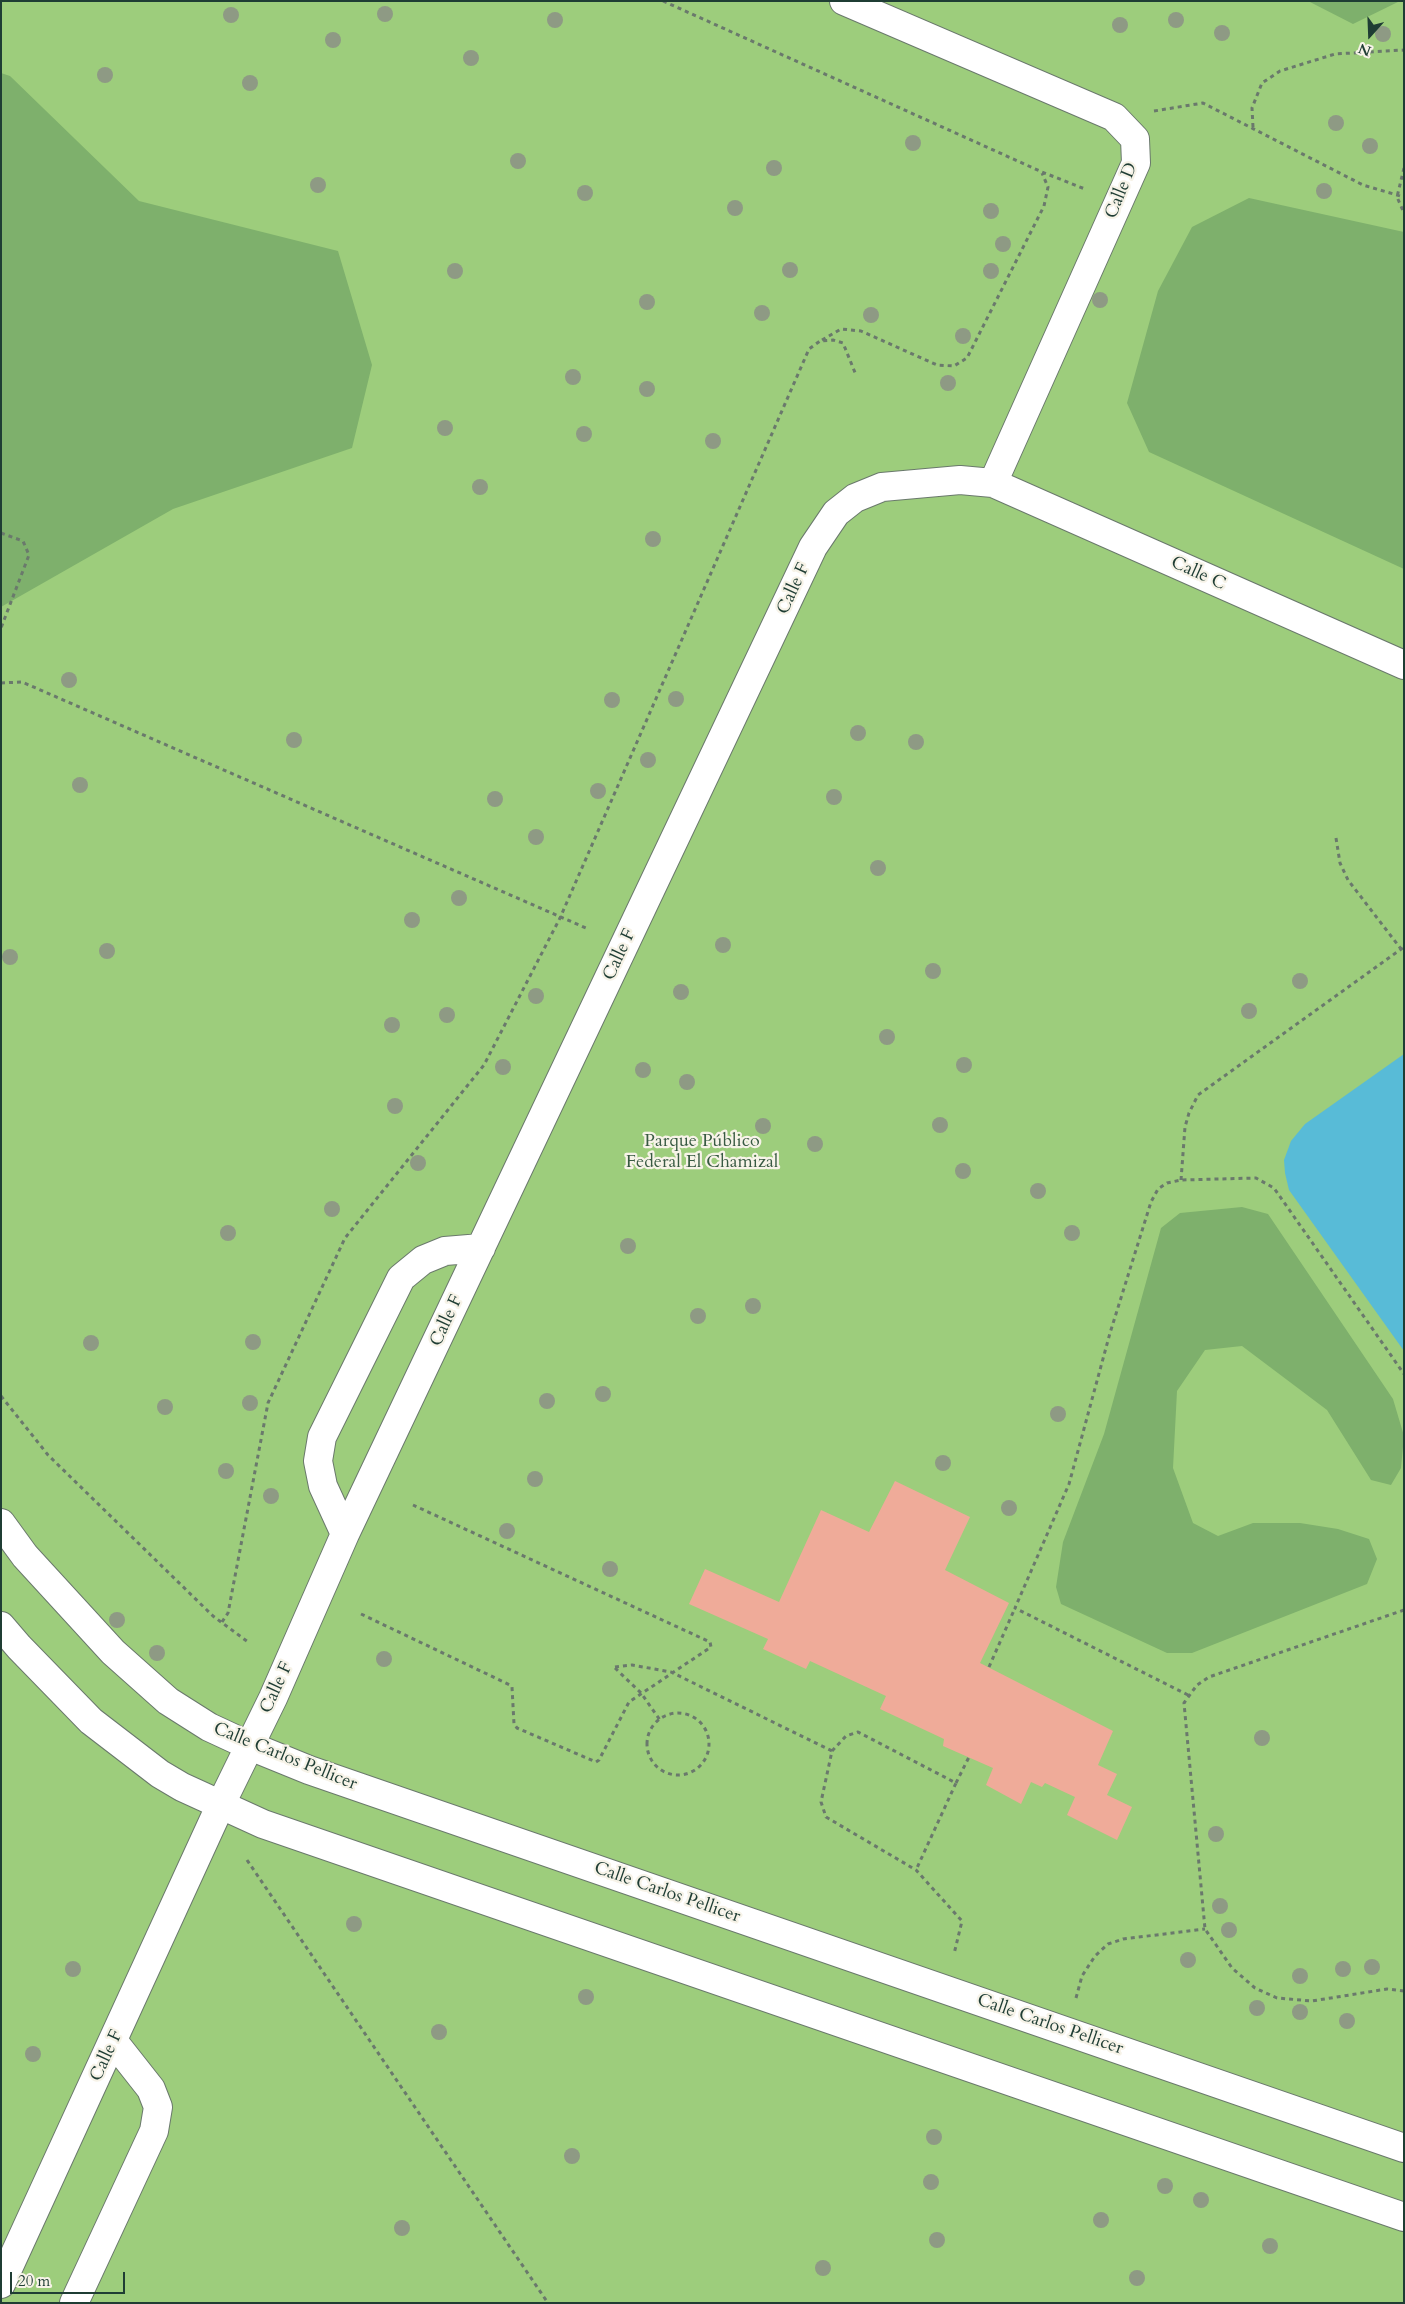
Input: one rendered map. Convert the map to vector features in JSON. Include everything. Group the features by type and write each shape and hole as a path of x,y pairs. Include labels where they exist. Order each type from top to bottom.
{"street":[{"name":"Calle D","path":"844,1 1114,117 1135,139 1136,163 992,483"},
{"name":"Calle F","path":"1,2284 114,2042 221,1804 250,1746 345,1534 818,540 836,513 855,498 882,487 960,480 992,483"},
{"name":"Calle C","path":"992,483 1404,665"},
{"path":"345,1534 324,1486 318,1461 322,1437 401,1278 422,1260 445,1251 482,1248"},
{"name":"Calle Carlos Pellicer","path":"1,1523 25,1556 120,1658 168,1701 209,1728 309,1770 1404,2148"},
{"path":"1,1626 19,1647 92,1721 160,1774 182,1787 263,1824 1404,2217"},
{"path":"74,2303 156,2123 158,2107 151,2089 114,2042"}],"path":[{"path":"663,1 1042,172 1085,189"},
{"path":"1253,127 1252,108 1262,83 1280,71 1335,54 1404,50"},
{"path":"1114,117 1203,103 1363,185 1398,197 1404,197"},
{"path":"1404,168 1398,197 1404,213"},
{"path":"222,1622 228,1613 230,1604 268,1403 346,1238 484,1065 560,918 810,349 841,329 861,331 938,365 954,366 967,358 1044,206 1048,188 1042,172"},
{"path":"820,341 833,340 843,343 856,375"},
{"path":"1,533 23,541 29,555 1,628"},
{"path":"1,684 22,682 586,928"},
{"path":"1181,1180 1185,1127 1189,1113 1198,1095 1402,948 1348,880 1340,863 1336,838"},
{"path":"989,1667 1069,1484 1110,1332 1151,1202 1162,1186 1181,1180 1256,1178 1274,1188 1404,1374"},
{"path":"1,1396 48,1455 213,1616 248,1642"},
{"path":"361,1614 510,1685 512,1687 514,1724 517,1728 596,1762 600,1760 625,1707 641,1693 710,1647 710,1642 413,1505"},
{"path":"1015,1608 1188,1695"},
{"path":"1404,1610 1209,1677 1196,1685 1184,1703 1205,1929 1232,1968 1255,1988 1277,1998 1312,2001 1387,1988 1404,1991"},
{"path":"660,1720 641,1693 614,1667 632,1665 671,1672 832,1751"},
{"path":"678,1713 697,1720 705,1727 709,1747 707,1757 693,1772 684,1775 673,1774 663,1772 655,1765 647,1747 652,1727 660,1720 678,1713"},
{"path":"954,1954 962,1921 916,1870 826,1817 821,1802 832,1751 846,1736 858,1732 956,1783"},
{"path":"916,1870 969,1757"},
{"path":"247,1860 548,2303"},
{"path":"1066,2030 1082,1976 1095,1956 1108,1944 1124,1939 1205,1929"}],"green space":[{"name":"Parque Público Federal El Chamizal","path":"1,1 1404,1 1404,2303 1,2303"},
{"path":"1308,1 1400,1 1353,24"},
{"path":"1,73 10,76 139,201 338,251 372,365 352,448 173,509 1,607"},
{"path":"1249,198 1404,232 1404,569 1149,452 1127,403 1158,291 1192,227"},
{"path":"1242,1207 1268,1214 1393,1399 1404,1436 1401,1468 1391,1485 1371,1480 1327,1410 1242,1346 1205,1350 1177,1391 1173,1468 1193,1523 1218,1536 1253,1523 1300,1523 1338,1529 1369,1539 1377,1559 1367,1584 1192,1653 1167,1653 1061,1604 1056,1587 1063,1542 1104,1434 1161,1228 1180,1213"}],"water":[{"path":"1404,1054 1404,1351 1289,1190 1284,1160 1291,1141 1305,1124"}],"building":[{"path":"895,1481 970,1517 945,1570 1009,1603 980,1663 1113,1731 1098,1765 1117,1774 1107,1795 1132,1807 1117,1840 1067,1815 1075,1797 1045,1783 1042,1787 1031,1782 1021,1804 986,1785 993,1768 943,1746 944,1739 880,1709 886,1696 810,1661 806,1669 763,1649 768,1639 689,1604 705,1569 779,1602 821,1510 869,1532"}]}
